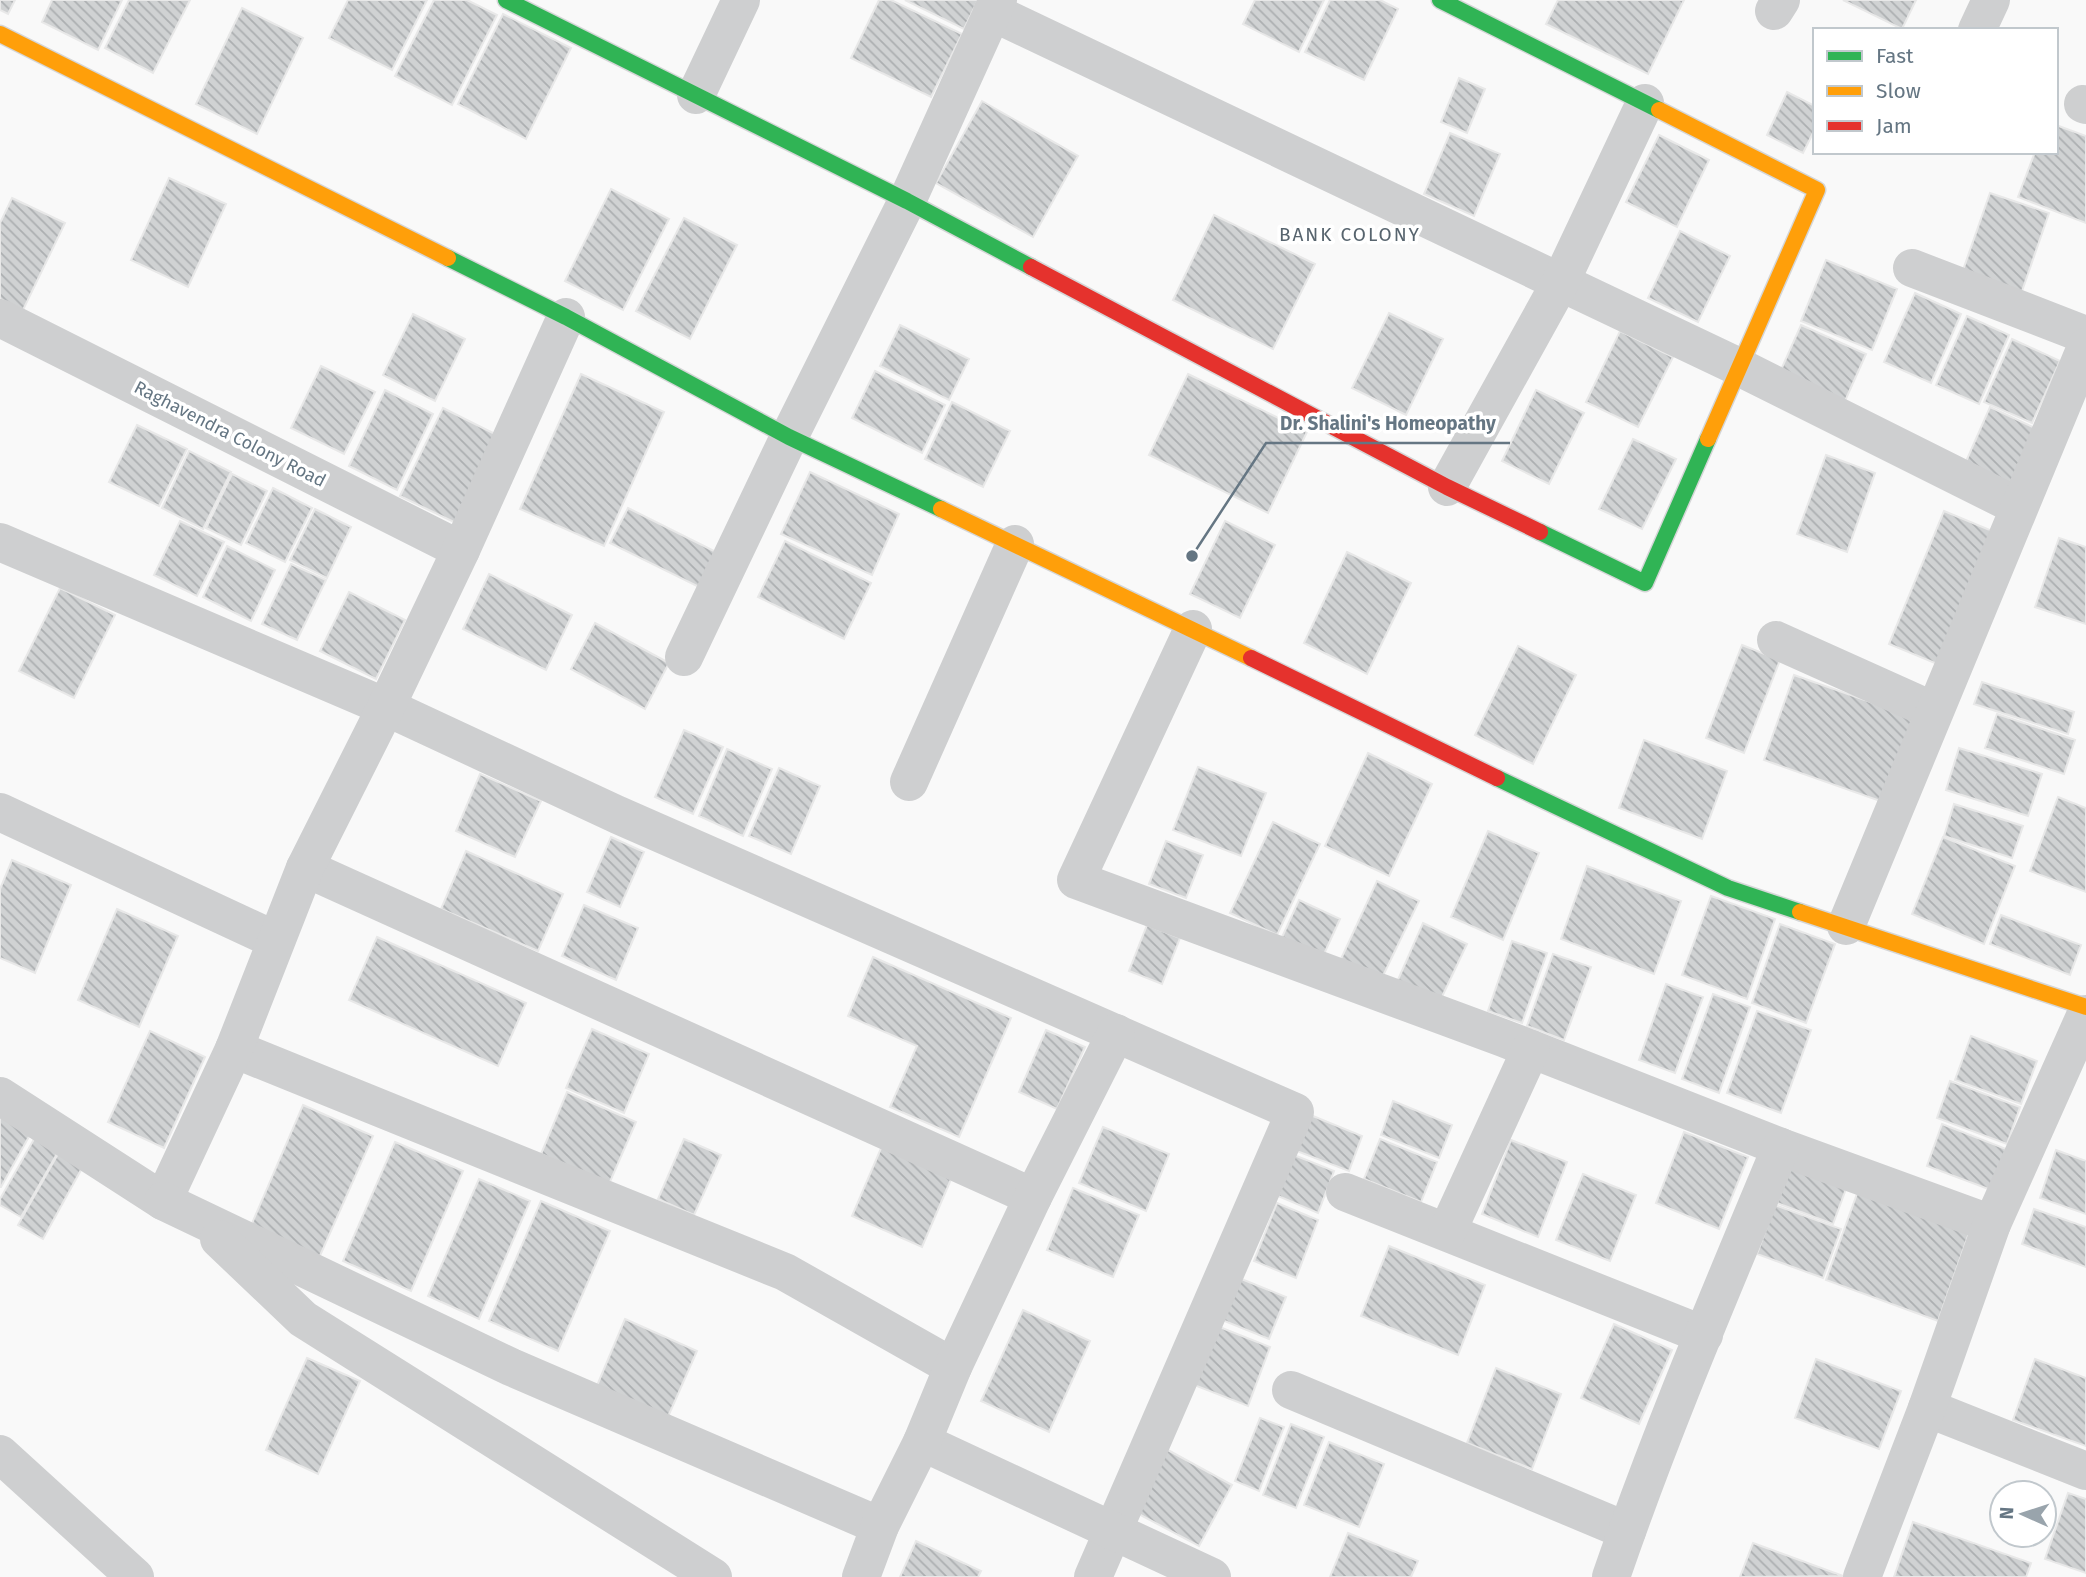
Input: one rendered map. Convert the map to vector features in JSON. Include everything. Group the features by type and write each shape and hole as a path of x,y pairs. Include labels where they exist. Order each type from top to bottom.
{"street":[{"path":"506,0 907,201 1447,487 1645,583 1817,190 1440,0"},
{"path":"696,95 741,0"},
{"path":"1978,28 1991,0"},
{"path":"684,657 789,437 907,201 995,6 1560,283 1741,368 2019,507"},
{"path":"0,34 566,317 789,437 1194,629 1409,736 1728,888 2086,1007"},
{"path":"1447,487 1560,283 1645,103"},
{"path":"1912,268 2086,335"},
{"path":"179,1208 234,1049 305,868 461,551 566,317"},
{"name":"Raghavendra Colony Road","path":"0,318 461,551"},
{"path":"1846,926 2086,347"},
{"path":"0,542 386,707 618,815 1295,1112 1093,1577"},
{"path":"909,782 1015,544"},
{"path":"1194,629 1076,880 1992,1224"},
{"path":"1776,640 1934,711"},
{"path":"0,812 275,940"},
{"path":"305,868 1033,1197"},
{"path":"1862,1577 1927,1408 1992,1224 2086,1014"},
{"path":"861,1577 880,1526 922,1443 953,1367 1033,1197 1116,1033"},
{"path":"234,1049 785,1272 953,1367"},
{"path":"1447,1232 1531,1049"},
{"path":"0,1096 179,1208 512,1367 880,1526"},
{"path":"1611,1577 1704,1335 1781,1147"},
{"path":"1345,1192 1704,1335"},
{"path":"179,1208 303,1319 713,1577"},
{"path":"1291,1390 1627,1531"},
{"path":"1927,1408 2086,1471"},
{"path":"922,1443 1212,1577"},
{"path":"0,1454 135,1577"}],"building":[{"path":"0,0 15,0 8,14 0,10"},
{"path":"52,0 122,0 98,50 42,22"},
{"path":"129,0 190,0 153,73 105,48"},
{"path":"348,0 427,0 392,70 329,38"},
{"path":"434,0 467,0 497,15 452,105 395,76"},
{"path":"879,0 891,0 962,34 931,97 851,58"},
{"path":"905,0 978,0 964,29"},
{"path":"1255,0 1324,0 1299,52 1243,24"},
{"path":"1330,0 1380,0 1398,9 1364,80 1305,52"},
{"path":"1558,0 1684,0 1648,74 1546,24"},
{"path":"1843,0 1916,0 1902,28"},
{"path":"242,8 303,38 257,134 196,104"},
{"path":"503,14 571,48 526,139 458,104"},
{"path":"1459,78 1485,89 1467,133 1441,122"},
{"path":"1787,92 1813,105 1813,133 1803,153 1767,135"},
{"path":"982,101 1078,156 1033,237 936,183"},
{"path":"2058,126 2086,136 2086,223 2018,197 2034,154 2058,154"},
{"path":"1450,133 1500,154 1474,216 1424,194"},
{"path":"1659,135 1709,160 1677,227 1626,202"},
{"path":"169,178 226,204 188,287 131,260"},
{"path":"611,189 669,219 623,310 565,281"},
{"path":"1990,193 2049,213 2021,294 1962,273"},
{"path":"12,198 65,223 23,310 0,299 0,223"},
{"path":"1214,215 1315,264 1273,349 1173,300"},
{"path":"684,218 737,245 690,339 636,311"},
{"path":"1680,231 1730,256 1698,322 1648,298"},
{"path":"1826,260 1897,289 1872,350 1801,321"},
{"path":"1915,293 1961,314 1931,383 1884,362"},
{"path":"1389,313 1443,339 1406,415 1352,388"},
{"path":"413,314 465,339 435,401 383,375"},
{"path":"1967,316 2009,335 1979,404 1936,385"},
{"path":"900,325 969,359 949,400 880,366"},
{"path":"1801,325 1866,354 1841,410 1776,381"},
{"path":"1620,331 1673,357 1638,427 1586,402"},
{"path":"2012,339 2060,361 2032,423 1984,402"},
{"path":"321,366 375,392 344,454 291,428"},
{"path":"875,371 945,405 922,453 852,418"},
{"path":"581,374 664,412 604,546 520,509"},
{"path":"1188,374 1307,432 1268,513 1149,455"},
{"path":"385,390 433,414 397,490 349,466"},
{"path":"1536,390 1584,413 1549,484 1502,461"},
{"path":"952,402 1010,431 983,487 925,459"},
{"path":"1990,407 2037,429 2008,496 1960,475"},
{"path":"443,408 501,437 458,524 400,496"},
{"path":"137,425 187,449 159,506 109,482"},
{"path":"1633,439 1676,459 1642,529 1599,509"},
{"path":"189,451 231,472 203,529 162,508"},
{"path":"1826,455 1875,473 1847,552 1797,534"},
{"path":"810,472 899,514 872,575 781,534"},
{"path":"232,474 267,491 241,545 206,528"},
{"path":"273,488 312,508 285,562 246,543"},
{"path":"628,508 726,557 709,592 610,543"},
{"path":"315,509 351,527 327,578 290,560"},
{"path":"1944,511 1997,533 1942,666 1889,644"},
{"path":"180,521 224,542 197,596 154,575"},
{"path":"1225,521 1275,545 1240,618 1190,594"},
{"path":"2059,538 2086,547 2086,624 2035,607"},
{"path":"785,541 871,583 844,639 758,597"},
{"path":"227,546 275,570 251,621 203,597"},
{"path":"1347,552 1411,583 1367,674 1304,643"},
{"path":"291,564 326,580 297,640 262,624"},
{"path":"489,574 572,615 546,670 463,629"},
{"path":"60,588 115,615 74,698 19,671"},
{"path":"349,592 405,620 376,679 320,651"},
{"path":"595,623 669,663 645,709 571,669"},
{"path":"1742,645 1780,660 1744,753 1706,738"},
{"path":"1518,646 1576,675 1533,764 1475,735"},
{"path":"1794,675 1913,717 1883,802 1764,760"},
{"path":"1982,682 2074,712 2068,734 1974,704"},
{"path":"1997,714 2075,740 2064,774 1985,748"},
{"path":"684,730 723,747 693,814 655,797"},
{"path":"1644,740 1727,771 1702,839 1619,808"},
{"path":"1959,748 2042,774 2028,816 1946,790"},
{"path":"727,749 772,769 743,836 699,816"},
{"path":"1368,753 1432,784 1389,876 1325,846"},
{"path":"1198,767 1266,793 1241,856 1173,830"},
{"path":"779,768 820,786 791,854 749,836"},
{"path":"480,774 541,801 515,857 456,831"},
{"path":"2058,797 2086,808 2086,892 2030,871"},
{"path":"1954,804 2023,826 2012,858 1944,836"},
{"path":"1273,822 1320,844 1277,935 1230,913"},
{"path":"1488,831 1539,853 1503,940 1451,917"},
{"path":"611,837 644,852 620,907 587,892"},
{"path":"1943,837 2015,866 1984,944 1912,914"},
{"path":"1166,841 1203,855 1186,898 1149,884"},
{"path":"466,851 563,894 538,951 441,909"},
{"path":"12,860 71,885 35,973 0,958 0,889"},
{"path":"1587,866 1681,901 1654,974 1561,939"},
{"path":"1377,881 1419,901 1381,980 1340,961"},
{"path":"1711,896 1775,919 1747,999 1682,975"},
{"path":"1299,900 1340,919 1319,965 1278,946"},
{"path":"584,905 638,928 616,980 562,956"},
{"path":"117,909 178,936 139,1027 78,1000"},
{"path":"2001,915 2081,945 2070,975 1990,944"},
{"path":"1423,923 1467,944 1440,1001 1397,982"},
{"path":"1780,924 1835,944 1806,1023 1752,1003"},
{"path":"1147,925 1180,938 1162,984 1129,971"},
{"path":"377,937 526,1003 498,1066 349,1000"},
{"path":"1512,941 1547,953 1522,1023 1488,1011"},
{"path":"1553,954 1591,967 1564,1040 1527,1026"},
{"path":"873,957 1011,1018 959,1137 890,1107 917,1046 848,1016"},
{"path":"1666,984 1703,997 1675,1073 1639,1060"},
{"path":"1713,994 1750,1007 1719,1093 1682,1079"},
{"path":"1757,1011 1811,1030 1781,1113 1727,1093"},
{"path":"592,1029 649,1054 624,1113 566,1088"},
{"path":"1046,1030 1085,1047 1057,1109 1019,1092"},
{"path":"150,1031 205,1057 164,1148 108,1122"},
{"path":"1971,1036 2037,1061 2021,1104 1955,1080"},
{"path":"1950,1081 2020,1107 2007,1144 1937,1118"},
{"path":"567,1092 636,1122 609,1184 541,1154"},
{"path":"1393,1101 1452,1125 1439,1158 1381,1135"},
{"path":"303,1105 373,1136 319,1258 250,1228"},
{"path":"1308,1114 1362,1136 1349,1171 1294,1150"},
{"path":"0,1116 31,1133 1,1187 0,1187"},
{"path":"1942,1124 2006,1149 1991,1190 1927,1166"},
{"path":"42,1125 66,1138 21,1217 0,1205 0,1199"},
{"path":"1103,1127 1169,1154 1146,1211 1079,1183"},
{"path":"1684,1132 1748,1157 1719,1229 1656,1203"},
{"path":"684,1139 721,1155 694,1215 658,1199"},
{"path":"1380,1139 1437,1162 1421,1202 1364,1179"},
{"path":"1511,1140 1567,1162 1538,1237 1482,1214"},
{"path":"395,1142 463,1171 411,1291 343,1261"},
{"path":"63,1145 87,1159 43,1239 18,1225"},
{"path":"882,1146 952,1177 922,1247 852,1216"},
{"path":"2056,1150 2086,1161 2086,1214 2040,1198"},
{"path":"1294,1155 1334,1171 1318,1213 1278,1196"},
{"path":"1793,1157 1850,1178 1833,1224 1777,1203"},
{"path":"1583,1174 1636,1195 1610,1261 1556,1240"},
{"path":"479,1179 530,1201 479,1319 428,1296"},
{"path":"1073,1188 1139,1215 1113,1277 1047,1250"},
{"path":"1858,1191 1969,1233 1938,1321 1826,1280"},
{"path":"541,1201 610,1231 558,1351 489,1321"},
{"path":"1277,1203 1318,1220 1296,1278 1254,1261"},
{"path":"1775,1205 1841,1229 1823,1278 1757,1254"},
{"path":"2034,1209 2086,1227 2086,1267 2022,1244"},
{"path":"1389,1246 1485,1285 1458,1355 1361,1316"},
{"path":"1234,1276 1286,1297 1269,1339 1217,1318"},
{"path":"1023,1310 1090,1341 1049,1432 981,1401"},
{"path":"625,1319 697,1351 667,1419 596,1388"},
{"path":"1212,1324 1270,1347 1248,1406 1189,1383"},
{"path":"1614,1324 1672,1350 1639,1424 1581,1398"},
{"path":"307,1358 360,1381 318,1474 266,1450"},
{"path":"1816,1359 1901,1391 1879,1449 1795,1418"},
{"path":"2035,1359 2086,1378 2086,1446 2013,1420"},
{"path":"1496,1368 1561,1394 1532,1469 1467,1443"},
{"path":"1260,1418 1284,1427 1259,1491 1235,1481"},
{"path":"1291,1424 1324,1437 1296,1508 1263,1495"},
{"path":"1329,1442 1384,1464 1359,1527 1304,1505"},
{"path":"1166,1449 1232,1485 1199,1546 1133,1511"},
{"path":"2068,1493 2086,1499 2086,1573 2045,1559 2048,1549 2058,1549 2058,1522"},
{"path":"1913,1522 2031,1563 2026,1577 1894,1577"},
{"path":"1348,1533 1418,1561 1411,1577 1330,1577"},
{"path":"916,1541 981,1571 978,1577 900,1577"},
{"path":"1753,1543 1843,1576 1740,1577"}],"traffic: fast":[{"path":"506,0 907,201 1031,267"},
{"path":"1440,0 1659,110"},
{"path":"448,258 566,317 789,437 941,509"},
{"path":"1540,532 1645,583 1708,439"},
{"path":"1497,778 1728,888 1800,912"}],"traffic: slow":[{"path":"0,34 448,258"},
{"path":"1659,110 1817,190 1708,439"},
{"path":"941,509 1251,658"},
{"path":"1800,912 2086,1007"}],"traffic: jam":[{"path":"1031,267 1447,487 1540,532"},
{"path":"1251,658 1497,778"}],"place":[{"name":"Dr. Shalini's Homeopathy","path":"1192,556"}],"district":[{"name":"BANK COLONY","path":"1350,234"}]}
